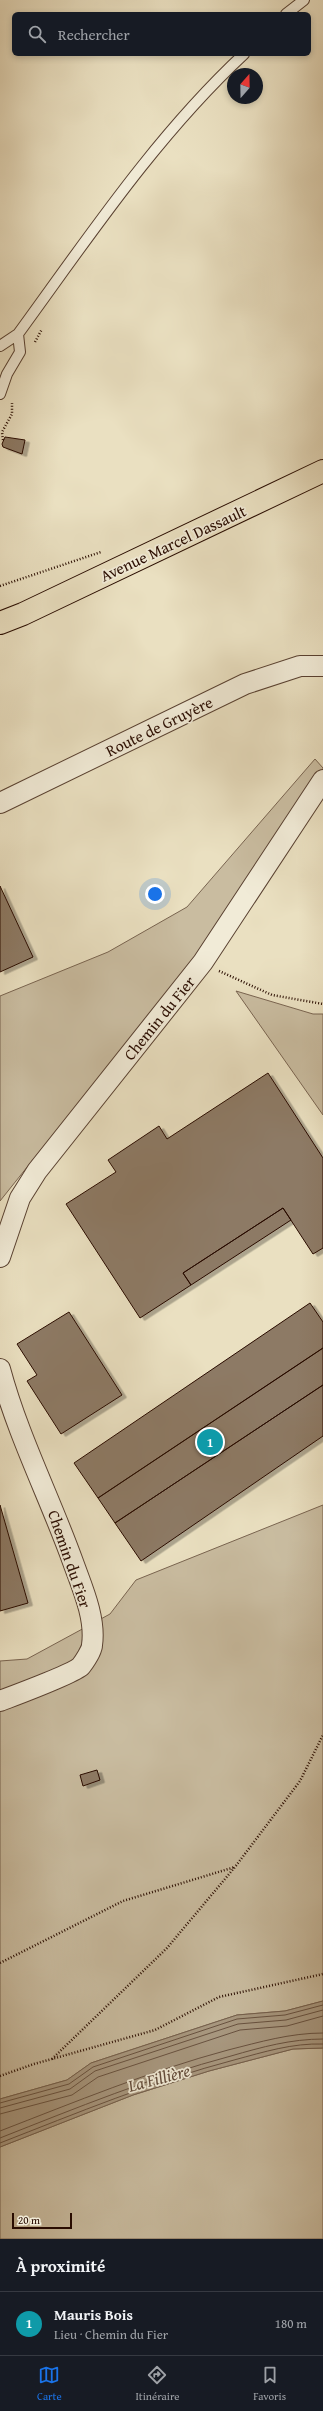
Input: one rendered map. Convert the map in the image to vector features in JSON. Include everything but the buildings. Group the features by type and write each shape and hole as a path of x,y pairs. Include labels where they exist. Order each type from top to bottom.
{"main road":[{"name":"Avenue Marcel Dassault","path":"0,623 23,614 323,471"},
{"name":"Avenue Marcel Dassault","path":"0,628 23,614"}],"street":[{"name":"Route de Gruyère","path":"0,803 245,684 300,666 323,666"},
{"name":"Chemin du Fier","path":"0,1257 20,1198 37,1171 203,962 323,780"},
{"name":"Chemin du Fier","path":"0,1369 14,1415 80,1580 92,1620 92,1646 80,1667 20,1694 0,1701"}],"lane":[{"path":"289,12 304,0"},
{"path":"0,346 18,334 145,162 228,68 242,56"},
{"path":"0,394 7,374 20,352 18,334"}],"path":[{"path":"203,962 234,979 272,994 323,1004"},
{"path":"52,2059 167,1948 235,1867 300,1781 323,1735"},
{"path":"0,1963 123,1901 235,1867"},
{"path":"0,2076 52,2059 155,2030 219,1997 323,1974"}],"shaded area":[{"path":"315,759 323,768 323,782 199,952 0,1201 0,996 108,952 187,907"},
{"path":"236,991 313,1014 323,1014 323,1115"},
{"path":"323,1505 323,2001 285,2011 237,2015 91,2063 67,2080 0,2099 0,1661 27,1659 110,1614 136,1580"},
{"path":"323,2048 323,2239 0,2239 0,2147 133,2095 209,2071 293,2049"}],"water":[{"name":"La Fillière","path":"323,2001 323,2048 293,2049 209,2071 133,2095 0,2147 0,2099 67,2080 91,2063 237,2015 285,2011"}],"place":[{"name":"Mauris Bois","path":"210,1442"}]}
